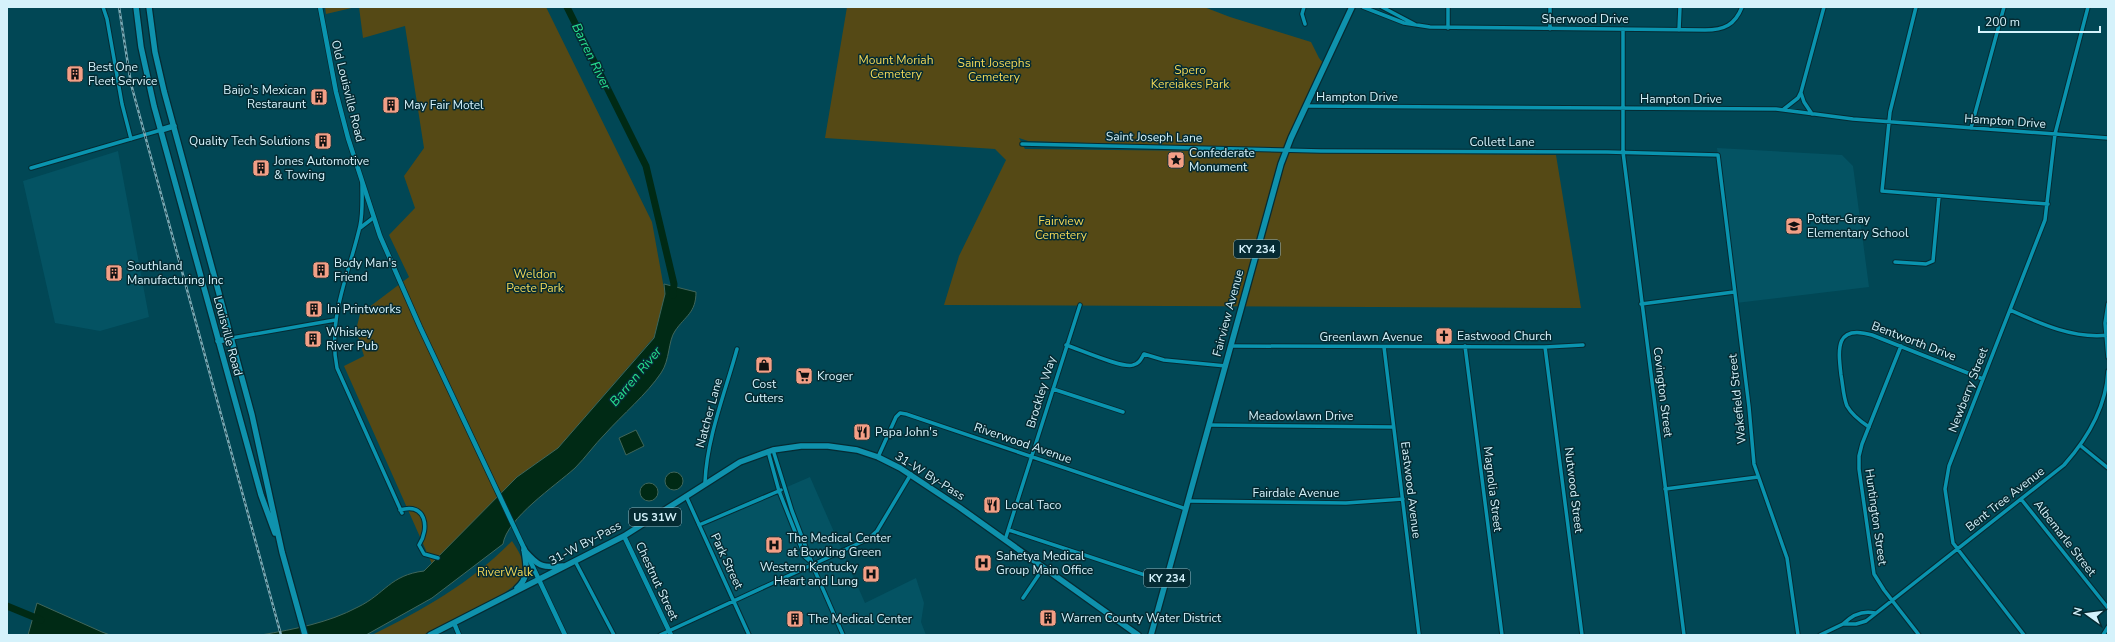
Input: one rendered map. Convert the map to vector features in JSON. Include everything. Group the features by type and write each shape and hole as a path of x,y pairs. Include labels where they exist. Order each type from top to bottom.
{"main road":[{"name":"Louisville Road","path":"136,7 144,62 161,130 261,495 282,552"},
{"name":"Louisville Road","path":"149,7 157,58 255,427 282,552 305,635"},
{"name":"Fairview Avenue","path":"1151,635 1226,366 1230,346 1286,150 1352,7"},
{"path":"161,130 174,126"},
{"path":"218,341 232,338"},
{"name":"31-W By-Pass","path":"539,580 624,536 706,482 740,462 771,451 801,446 828,446 857,450 878,457 911,474 1138,635"},
{"path":"523,547 535,563 543,567 567,566"},
{"path":"508,595 524,582 526,576 523,547"},
{"name":"US 31W","path":"430,635 539,580"}],"street":[{"path":"103,7 108,24 122,104 131,139"},
{"name":"Old Louisville Road","path":"320,7 336,92 362,182 362,209 358,231 335,320 334,342 337,368 401,511 414,509 422,514 426,527 419,545 424,554 438,558"},
{"path":"1304,7 1302,14 1305,24"},
{"name":"Sherwood Drive","path":"1363,7 1392,20 1417,26 1448,28 1679,30 1712,30 1727,27 1736,20 1742,7"},
{"name":"Sherwood Drive","path":"1382,7 1417,26"},
{"path":"1448,7 1448,28"},
{"path":"1550,7 1550,29"},
{"path":"1679,30 1680,7"},
{"path":"1784,109 1798,98 1801,92 1824,7"},
{"path":"1916,7 1888,121 1882,190 2048,204"},
{"path":"1971,128 2004,7"},
{"name":"Newberry Street","path":"2024,635 1957,550 1951,534 1945,481 1949,466 2045,220 2055,134 2088,7"},
{"name":"Covington Street","path":"1623,29 1623,152 1684,635"},
{"path":"1801,92 1804,102 1812,114"},
{"name":"Hampton Drive","path":"1306,106 1784,109 1812,114 1888,121 2108,138"},
{"path":"31,168 161,130"},
{"name":"Saint Joseph Lane","path":"1022,144 1286,150"},
{"name":"Collett Lane","path":"1286,150 1623,152 1718,155"},
{"name":"Wakefield Street","path":"1718,155 1749,407 1753,456 1758,477 1787,558 1798,635"},
{"path":"362,182 373,218 401,286 565,635"},
{"path":"1895,262 1926,264 1933,261 1939,196"},
{"path":"358,231 363,224 373,218"},
{"path":"1641,304 1734,292"},
{"path":"2108,304 2105,323 2108,357"},
{"name":"Brockley Way","path":"1005,540 1080,305"},
{"path":"2010,310 2070,332 2090,336 2107,335"},
{"path":"232,338 335,320"},
{"name":"Bentworth Drive","path":"1869,427 1852,414 1845,400 1839,355 1841,341 1847,335 1861,332 1901,346 1983,379"},
{"path":"1066,345 1118,365 1132,366 1139,363 1144,354 1148,354 1164,360 1226,366"},
{"name":"Greenlawn Avenue","path":"1230,346 1545,347 1582,345"},
{"name":"Magnolia Street","path":"1466,346 1502,635"},
{"name":"Huntington Street","path":"1901,346 1860,450 1858,462 1874,574 1892,602 1919,635"},
{"name":"Eastwood Avenue","path":"1384,347 1419,635"},
{"name":"Nutwood Street","path":"1545,347 1582,635"},
{"name":"Natcher Lane","path":"706,482 710,441 737,349"},
{"name":"Bent Tree Avenue","path":"1843,624 1862,623 1892,602 2064,465 2081,446 2099,412 2107,388 2108,371"},
{"path":"1053,389 1123,412"},
{"name":"Riverwood Avenue","path":"878,457 895,418 901,413 1186,509"},
{"name":"Meadowlawn Drive","path":"1209,425 1393,427"},
{"path":"2081,446 2108,468"},
{"path":"771,451 813,564 844,635"},
{"path":"771,451 779,491 805,557 813,564"},
{"path":"660,635 670,633 734,600 868,539 875,534 911,474"},
{"path":"1665,489 1758,477"},
{"path":"699,525 784,489"},
{"name":"Park Street","path":"686,496 749,635"},
{"name":"Fairdale Avenue","path":"1189,501 1346,503 1403,499"},
{"name":"Albemarle Street","path":"2021,499 2108,608"},
{"path":"1009,530 1166,582"},
{"name":"Chestnut Street","path":"624,536 670,633"},
{"path":"575,561 614,635"},
{"path":"1022,598 1044,568"},
{"name":"Bent Tree Avenue","path":"1820,635 1843,624 1858,614 1865,612 1875,613"},
{"path":"454,623 459,635"},
{"path":"2103,635 2108,628"}],"shaded area":[{"name":"Potter-Gray Elementary School","path":"1717,148 1842,155 1853,166 1869,287 1736,303"},
{"path":"118,151 149,317 100,331 55,323 23,181"},
{"name":"The Medical Center at Bowling Green","path":"810,477 865,603 916,578 924,603 921,622 926,635 749,635 699,525"}],"green space":[{"path":"325,7 356,7 326,14"},
{"name":"Weldon Peete Park","path":"359,7 546,7 652,222 665,294 654,337 558,448 517,477 432,564 344,366 364,356 356,330 360,314 409,277 389,235 415,208 404,176 424,148 405,26 363,38"},
{"path":"847,7 1204,7 1230,17 1311,42 1319,58 1325,65 1286,150 1028,141 1019,138 1025,149 1556,155 1581,308 944,305 959,256 1006,160 995,149 825,138"},
{"name":"RiverWalk","path":"512,541 522,558 524,568 523,579 503,594 423,635 372,635 410,616 464,582 497,556"}],"water":[{"path":"664,284 696,292 696,299 692,310 673,335 666,362 661,373 649,389 601,438 583,460 522,513 506,534 503,544 432,598 366,635 261,635 299,628 347,613 367,602 403,576 424,571 517,477 558,448 654,338 665,294"},
{"path":"636,430 644,446 626,455 619,438"},
{"path":"674,472 680,475 683,481 680,487 674,490 668,487 665,481 668,475"},
{"path":"649,483 655,486 658,492 655,498 649,501 643,498 640,492 643,486"},
{"path":"37,603 102,632 110,635 28,635"}],"waterway":[{"name":"Barren River","path":"567,7 646,166 674,284 673,295"},
{"name":"Barren River","path":"7,606 41,620"}],"railway":[{"path":"119,7 131,84 281,635"}],"place":[{"name":"Best One Fleet Service","path":"75,74"},
{"name":"Baijo's Mexican Restaraunt","path":"319,97"},
{"name":"May Fair Motel","path":"391,105"},
{"name":"Quality Tech Solutions","path":"323,141"},
{"name":"Confederate Monument","path":"1176,160"},
{"name":"Jones Automotive & Towing","path":"261,168"},
{"name":"Potter-Gray Elementary School","path":"1794,226"},
{"name":"Body Man's Friend","path":"321,270"},
{"name":"Southland Manufacturing Inc","path":"114,273"},
{"name":"Ini Printworks","path":"314,309"},
{"name":"Eastwood Church","path":"1444,336"},
{"name":"Whiskey River Pub","path":"313,339"},
{"name":"Cost Cutters","path":"764,365"},
{"name":"Kroger","path":"804,376"},
{"name":"Papa John's","path":"862,432"},
{"name":"Local Taco","path":"992,505"},
{"name":"The Medical Center at Bowling Green","path":"774,545"},
{"name":"Sahetya Medical Group Main Office","path":"983,563"},
{"name":"Western Kentucky Heart and Lung","path":"871,574"},
{"name":"Warren County Water District","path":"1048,618"},
{"name":"The Medical Center","path":"795,619"}],"park label":[{"name":"Mount Moriah Cemetery","path":"896,67"},
{"name":"Saint Josephs Cemetery","path":"994,70"},
{"name":"Spero Kereiakes Park","path":"1190,77"},
{"name":"Fairview Cemetery","path":"1061,228"}]}
